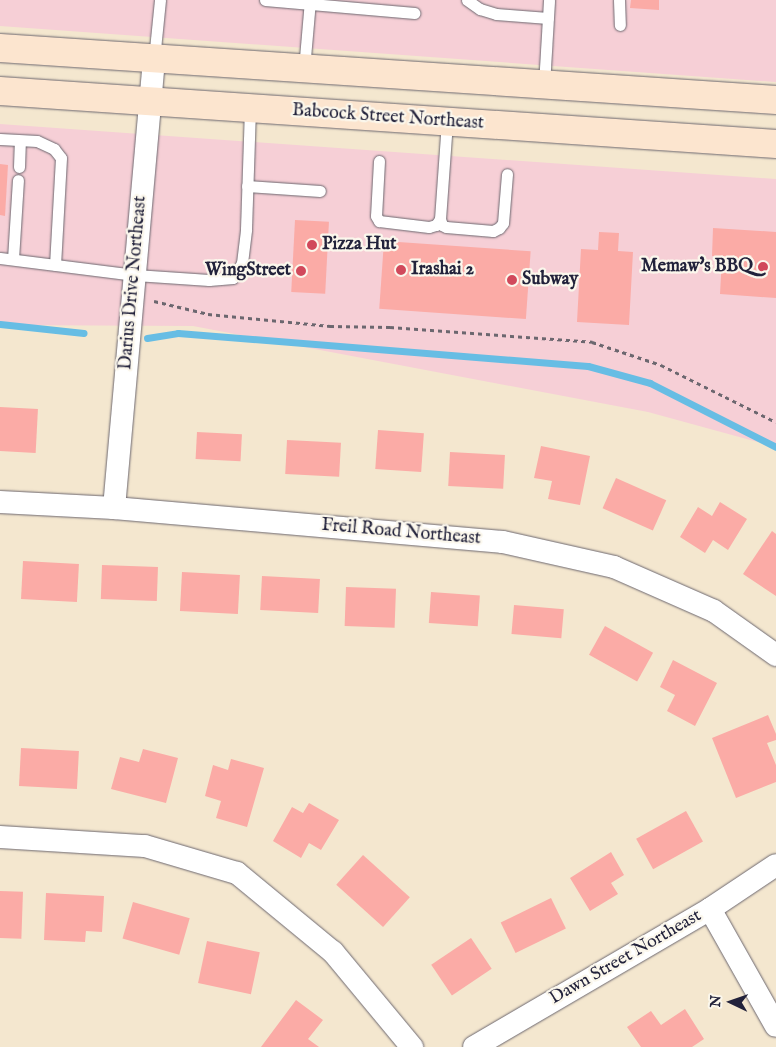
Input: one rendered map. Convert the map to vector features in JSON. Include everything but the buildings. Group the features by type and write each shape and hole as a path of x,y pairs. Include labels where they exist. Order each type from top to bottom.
{"main road":[{"path":"0,48 776,100"},
{"name":"Babcock Street Northeast","path":"0,91 776,144"}],"street":[{"name":"Darius Drive Northeast","path":"114,508 154,59"},
{"name":"Freil Road Northeast","path":"0,502 114,508 503,542 614,567 714,611 776,655"},
{"path":"0,837 145,846 237,874 333,952 412,1047"},
{"name":"Dawn Street Northeast","path":"474,1047 710,909 776,865"},
{"path":"710,909 776,1026"}],"lane":[{"path":"154,59 160,0"},
{"path":"265,0 310,2 414,12"},
{"path":"467,0 480,9 496,14 548,18"},
{"path":"544,85 549,0"},
{"path":"619,0 620,25"},
{"path":"304,69 310,2"},
{"path":"0,258 56,265 134,285 233,278 242,263 250,109"},
{"path":"447,122 440,219 442,225 446,227 493,231 499,228 503,223 507,174"},
{"path":"0,139 37,141 54,148 61,158 56,265"},
{"path":"19,167 20,140"},
{"path":"379,161 376,216 379,220 429,227 436,224 440,219"},
{"path":"13,259 18,180"},
{"path":"247,186 320,191"}],"path":[{"path":"134,285 208,314 330,326 390,327 592,342 661,365 776,422"}],"shaded area":[{"path":"0,0 776,0 776,82 0,26"},
{"path":"0,124 776,179 776,447 648,412 193,326 0,325"}],"waterway":[{"path":"0,324 84,333"},
{"path":"147,338 178,333 588,366 650,383 776,447"}],"place":[{"name":"Pizza Hut","path":"312,245"},
{"name":"Memaw's BBQ","path":"763,267"},
{"name":"Irashai 2","path":"401,270"},
{"name":"WingStreet","path":"301,271"},
{"name":"Subway","path":"512,280"}]}
